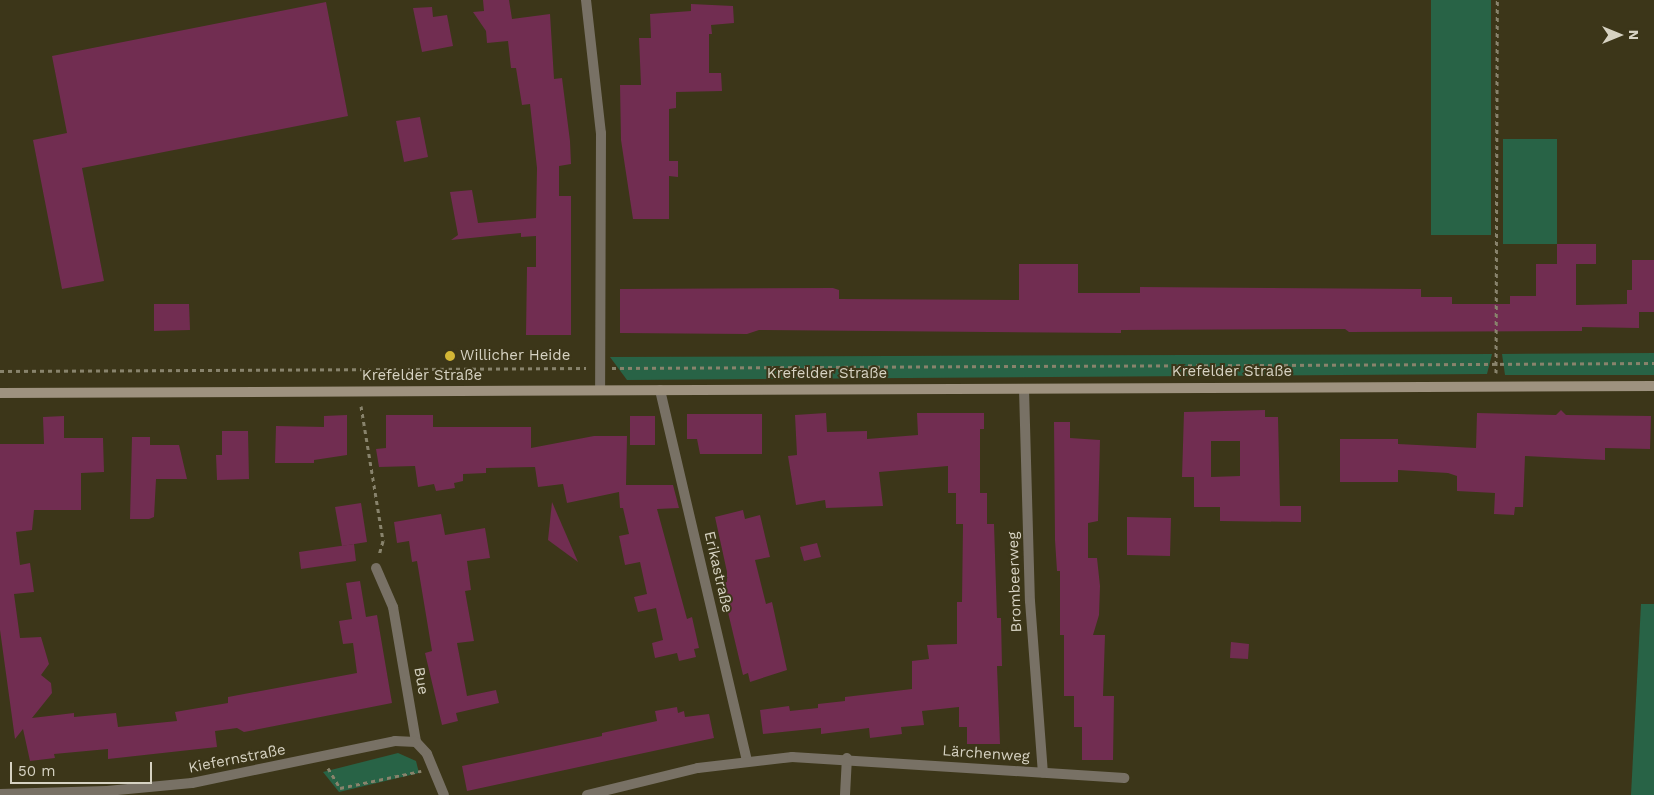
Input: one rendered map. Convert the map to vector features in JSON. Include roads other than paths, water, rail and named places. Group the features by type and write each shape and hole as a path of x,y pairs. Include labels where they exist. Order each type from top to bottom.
{"main road":[{"name":"Krefelder Straße","path":"0,393 1654,386"}],"street":[{"path":"586,0 601,134 600,390"},
{"name":"Brombeerweg","path":"1024,389 1030,601 1043,773"},
{"name":"Erikastraße","path":"660,390 747,760"},
{"name":"Bue","path":"376,568 392,607 416,742 425,751 444,795"},
{"name":"Kiefernstraße","path":"0,794 107,791 192,784 395,740 416,742"},
{"name":"Lärchenweg","path":"588,795 681,771 747,760 792,757 846,758 1124,778"},
{"path":"845,795 846,758"}],"place":[{"name":"Willicher Heide","path":"450,356"}]}
